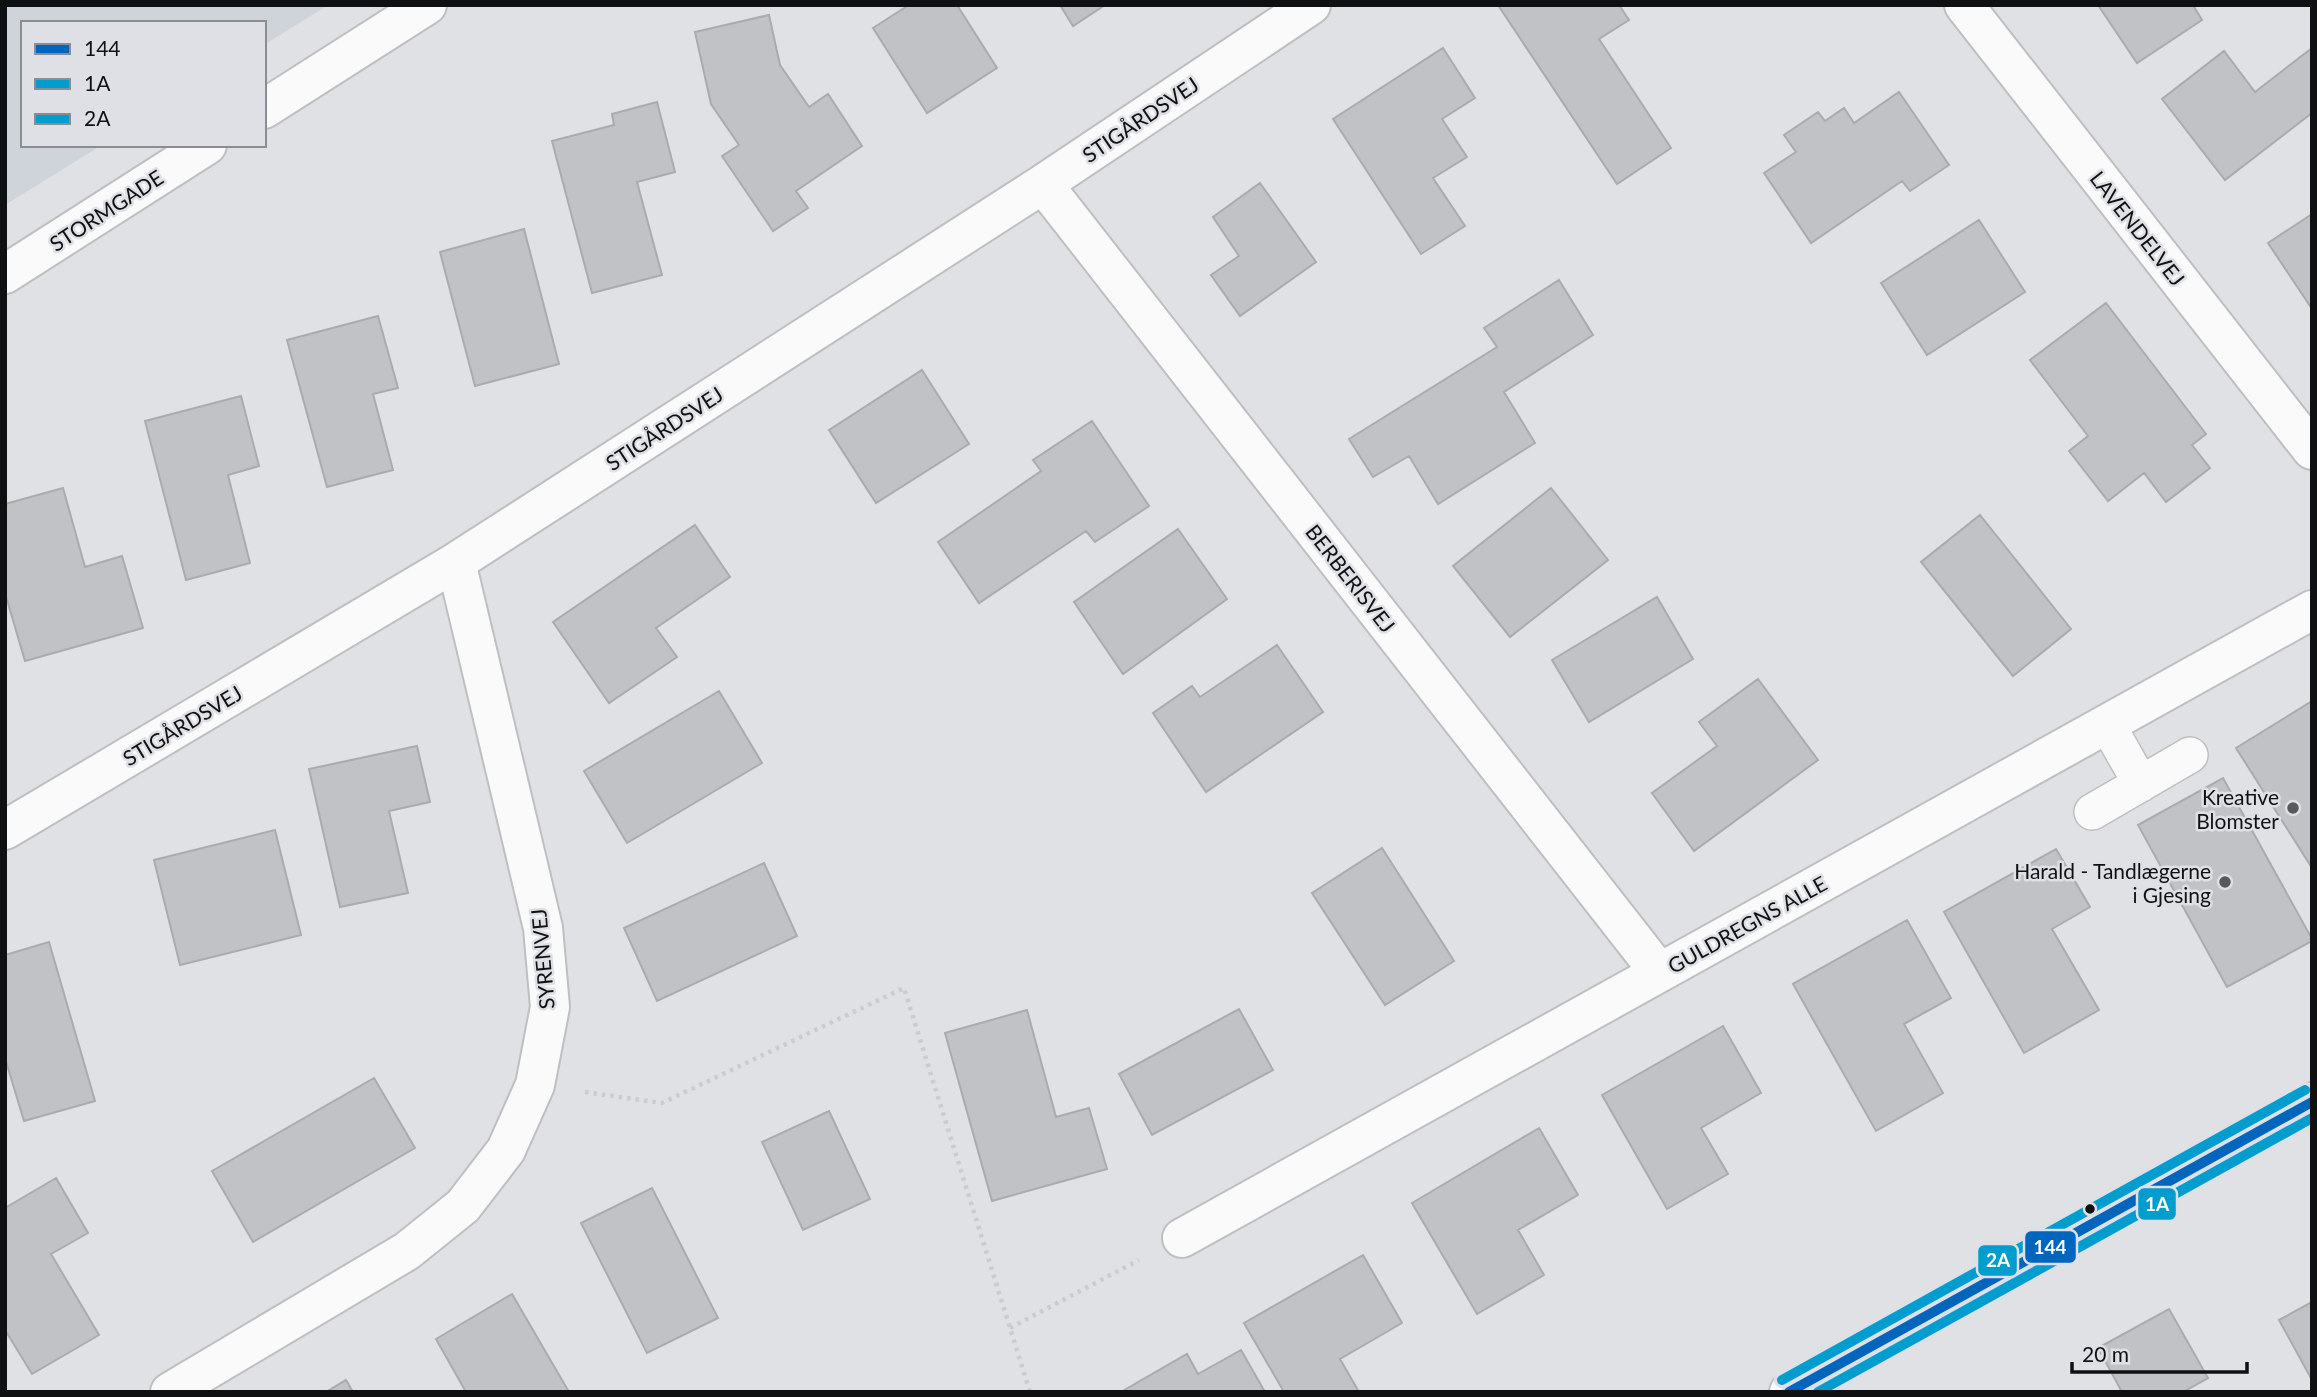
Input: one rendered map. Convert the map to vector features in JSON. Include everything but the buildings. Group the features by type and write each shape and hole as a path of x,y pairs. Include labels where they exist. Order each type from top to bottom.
{"street":[{"path":"266,108 427,5"},
{"name":"STIGÅRDSVEJ","path":"5,830 456,562 1043,184 1311,5"},
{"name":"LAVENDELVEJ","path":"1964,5 2312,450"},
{"name":"STORMGADE","path":"5,274 204,147"},
{"name":"BERBERISVEJ","path":"1043,184 1659,972"},
{"name":"SYRENVEJ","path":"170,1392 407,1251 463,1206 506,1150 535,1085 550,1007 544,928 456,562"},
{"name":"GULDREGNS ALLE","path":"1182,1238 2312,610"},
{"path":"1789,1392 2312,1102"}],"lane":[{"path":"2106,724 2141,783"},
{"path":"2092,812 2190,755"}],"path":[{"path":"535,1085 662,1103 904,988 1030,1392"},
{"path":"1010,1328 1182,1238"}],"shaded area":[{"path":"5,5 328,5 266,44 266,21 21,21 21,147 99,147 5,205"}],"transit line":[{"name":"2A","path":"1782,1380 2305,1090"},
{"name":"144","path":"1789,1392 2312,1102"},
{"name":"1A","path":"1818,1392 2312,1118"}],"place":[{"name":"Kreative Blomster","path":"2293,808"},
{"name":"Harald - Tandlægerne i Gjesing","path":"2225,882"}]}
